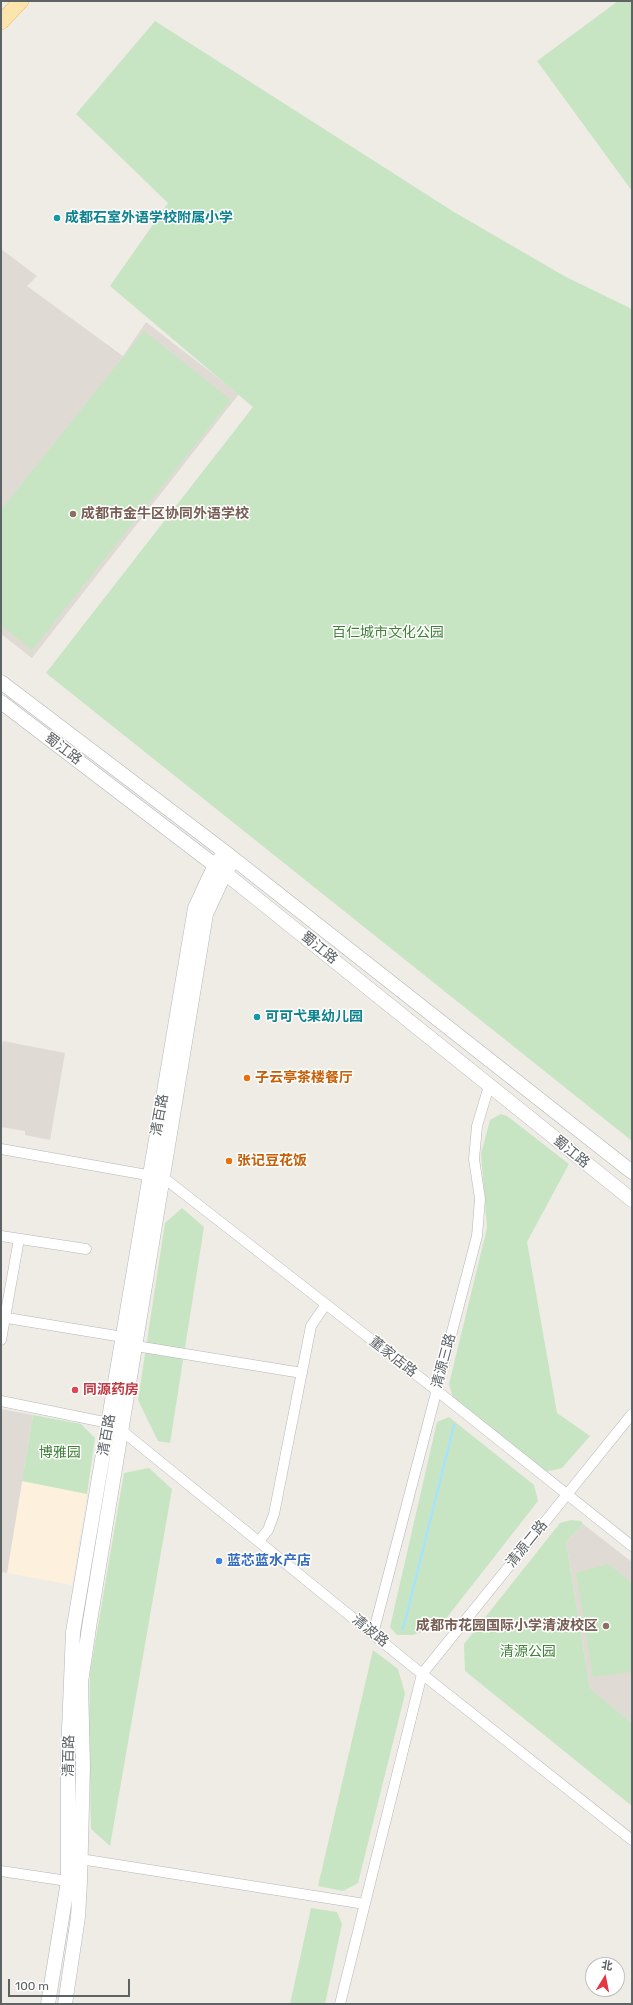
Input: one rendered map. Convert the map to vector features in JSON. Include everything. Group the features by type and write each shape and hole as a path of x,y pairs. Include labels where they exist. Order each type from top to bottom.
{"main road":[{"path":"1,22 21,1"}],"street":[{"name":"蜀江路","path":"1,682 230,856 632,1172"},
{"name":"蜀江路","path":"1,702 220,869 632,1200"},
{"name":"清百路","path":"65,2004 78,1917 74,1882 74,1858 83,1766 81,1682 115,1426 123,1337 195,908 230,856"},
{"name":"清百路","path":"115,1426 136,1346 206,914 220,869"},
{"name":"清源三路","path":"373,1634 477,1236 480,1200 474,1159 477,1126 489,1086"},
{"name":"董家店路","path":"1,1149 164,1178 436,1390 632,1546"},
{"path":"1,1236 86,1249"},
{"path":"1,1340 3,1317 19,1238"},
{"path":"259,1541 268,1530 274,1514 311,1326 326,1304"},
{"path":"3,1317 123,1337"},
{"path":"136,1346 302,1373"},
{"path":"1,1402 115,1426"},
{"name":"清源二路","path":"422,1674 632,1414"},
{"name":"清波路","path":"115,1426 422,1674 632,1840"},
{"path":"340,2004 422,1674"},
{"path":"74,1858 365,1904"},
{"path":"1,1871 74,1882"},
{"name":"清百路","path":"48,2004 74,1882"}],"shaded area":[{"name":"成都市金牛区协同外语学校","path":"1,249 37,276 27,286 123,356 146,322 239,394 32,658 1,634"},
{"path":"3,1041 65,1053 50,1140 25,1135 25,1131 1,1127 1,1052"},
{"path":"1,1409 33,1415 7,1573 1,1572"},
{"path":"22,1481 87,1494 72,1585 7,1573"},
{"name":"成都市花园国际小学清波校区","path":"583,1524 632,1562 632,1723 590,1690 566,1542"}],"green space":[{"path":"618,1 632,1 632,191 537,61"},
{"name":"百仁城市文化公园","path":"155,21 454,212 566,277 632,309 632,1141 46,673 253,407 110,286 168,203 76,114"},
{"name":"成都市金牛区协同外语学校","path":"144,331 231,400 32,650 1,625 1,510"},
{"path":"501,1114 507,1116 569,1164 527,1242 557,1413 590,1436 562,1468 545,1472 453,1398 449,1384 487,1228 481,1154 490,1120"},
{"path":"182,1208 204,1227 170,1443 158,1441 138,1400 165,1223"},
{"name":"博雅园","path":"33,1415 81,1424 95,1438 87,1494 22,1481"},
{"path":"449,1417 534,1485 538,1501 441,1625 413,1635 397,1635 390,1627 437,1422"},
{"path":"149,1468 172,1489 110,1846 91,1829 89,1729 90,1673 124,1473"},
{"name":"清源公园","path":"571,1520 581,1521 583,1524 566,1542 590,1689 632,1723 632,1806 465,1671 464,1644 560,1523"},
{"path":"608,1564 632,1583 632,1672 593,1677 576,1573"},
{"path":"373,1650 398,1669 405,1694 358,1883 343,1891 318,1886"},
{"path":"311,1908 337,1912 342,1924 325,2004 290,2004"}],"waterway":[{"path":"403,1629 454,1425"}],"place":[{"name":"成都石室外语学校附属小学","path":"57,218"},
{"name":"成都市金牛区协同外语学校","path":"73,514"},
{"name":"可可弋果幼儿园","path":"257,1017"},
{"name":"子云亭茶楼餐厅","path":"247,1078"},
{"name":"张记豆花饭","path":"229,1161"},
{"name":"同源药房","path":"75,1390"},
{"name":"蓝芯蓝水产店","path":"219,1561"},
{"name":"成都市花园国际小学清波校区","path":"606,1626"}]}
